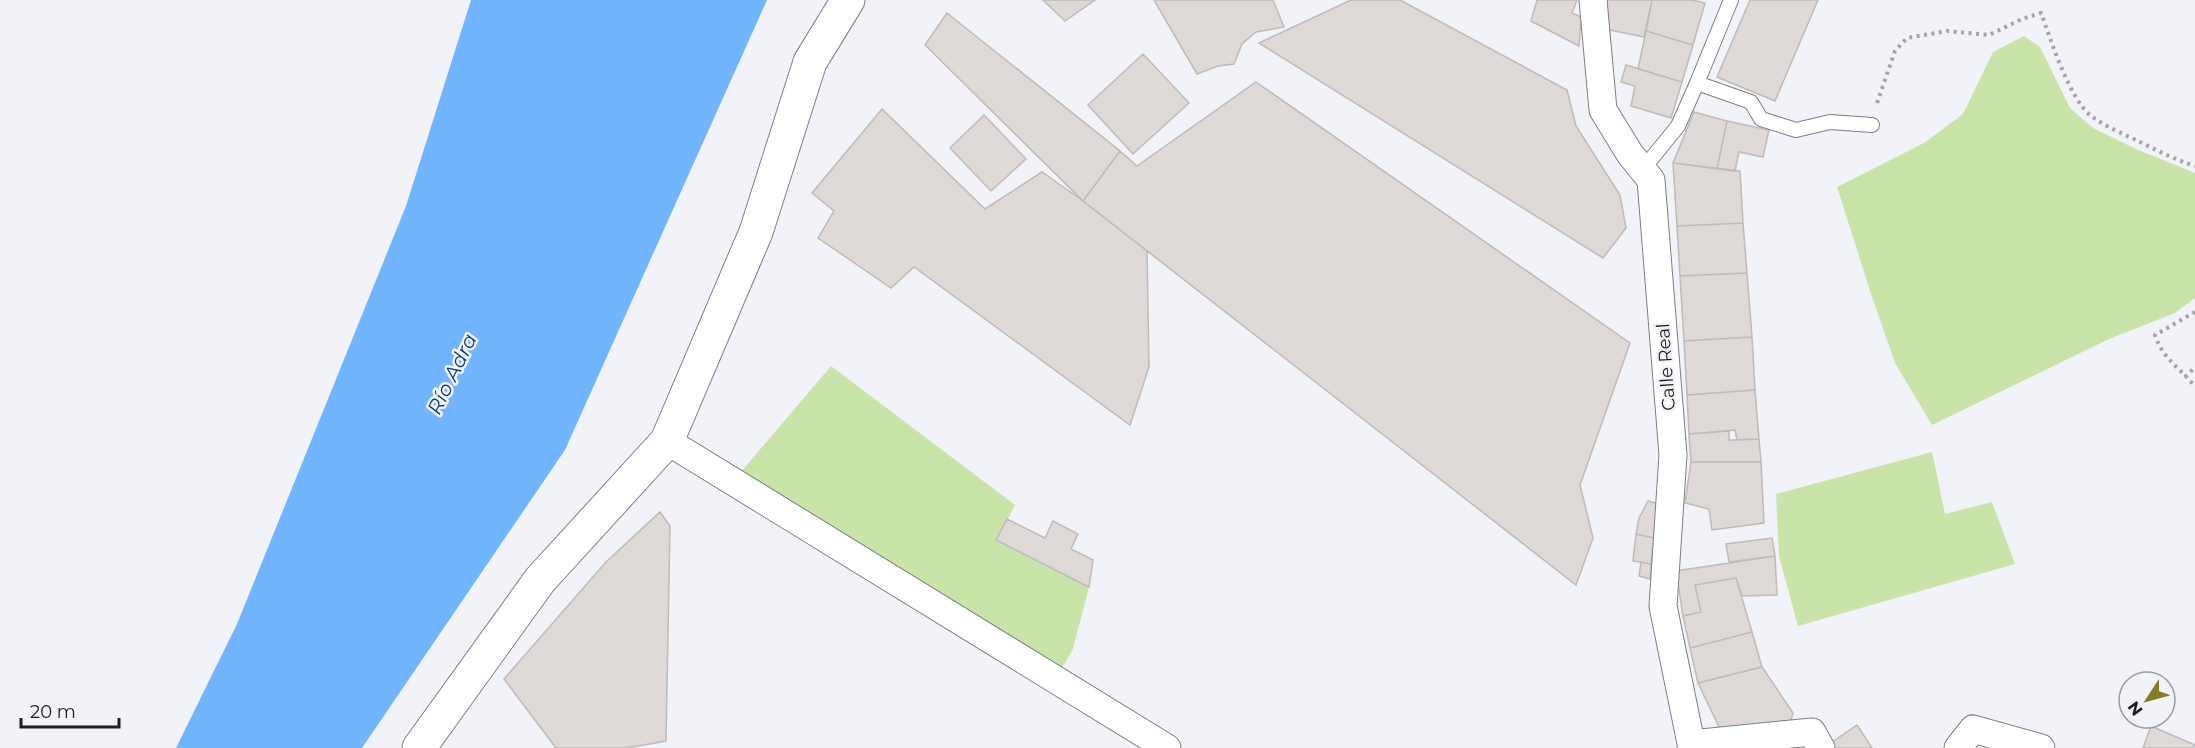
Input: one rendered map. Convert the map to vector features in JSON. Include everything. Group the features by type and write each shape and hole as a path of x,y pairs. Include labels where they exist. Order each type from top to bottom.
{"street":[{"path":"419,748 540,580 667,441 756,232 810,62 848,0"},
{"name":"Calle Real","path":"1593,0 1603,110 1630,154 1652,180 1672,455 1663,606 1691,746"},
{"path":"667,441 1167,748"},
{"path":"1958,748 1973,729 2041,748"},
{"path":"1691,746 1812,732 1821,748"}],"lane":[{"path":"1643,170 1677,126 1731,0"},
{"path":"1697,83 1751,102 1761,119 1796,130 1830,122 1872,124"}],"path":[{"path":"1872,124 1881,87 1895,51 1907,38 1947,31 1989,35 2022,19 2041,13 2067,78 2090,115 2181,162 2195,166"},
{"path":"2195,312 2155,335 2158,346 2171,364 2195,387"},
{"path":"2185,377 2195,367"}],"green space":[{"path":"2024,36 2040,47 2070,108 2093,128 2136,149 2195,173 2195,298 2175,313 2109,339 1932,425 1895,363 1837,187 1924,143 1963,114 1993,52"},
{"path":"831,366 1015,505 997,540 1089,587 1073,649 1062,668 740,473"},
{"path":"1932,452 1945,514 1992,502 2015,564 1798,626 1779,556 1776,494"}],"water":[{"name":"Río Adra","path":"471,0 767,0 565,450 362,748 176,748 237,624 406,206"}],"building":[{"path":"1043,0 1095,0 1065,21"},
{"path":"1154,0 1273,0 1284,27 1256,32 1242,44 1234,64 1218,66 1197,74"},
{"path":"1351,0 1400,0 1567,90 1576,126 1620,195 1626,228 1603,258 1259,43"},
{"path":"1537,0 1577,0 1572,13 1581,17 1579,46 1531,21"},
{"path":"1606,0 1652,0 1644,37 1600,28"},
{"path":"1652,0 1692,0 1705,3 1693,45 1646,31"},
{"path":"1750,0 1818,0 1775,101 1717,77"},
{"path":"947,13 1120,151 1083,201 925,45"},
{"path":"1646,31 1693,45 1682,82 1638,69"},
{"path":"1143,54 1189,103 1133,154 1088,105"},
{"path":"1626,65 1682,82 1671,118 1631,106 1635,86 1621,82"},
{"path":"1256,82 1630,343 1580,485 1593,538 1576,585 1083,201 1120,151 1137,166"},
{"path":"882,109 985,209 1042,172 1147,251 1149,367 1130,425 914,267 891,288 818,238 834,211 812,193"},
{"path":"1694,112 1727,121 1717,169 1673,163"},
{"path":"984,115 1026,159 991,191 950,148"},
{"path":"1727,121 1769,130 1763,157 1739,152 1735,171 1717,169"},
{"path":"1673,163 1740,171 1743,223 1677,226"},
{"path":"1743,223 1747,273 1680,276 1677,226"},
{"path":"1747,273 1752,337 1684,341 1680,276"},
{"path":"1752,337 1755,390 1687,395 1684,341"},
{"path":"1755,390 1759,439 1737,440 1735,430 1689,434 1687,395"},
{"path":"1729,431 1729,440 1759,439 1761,462 1691,462 1689,434"},
{"path":"1691,462 1761,462 1764,523 1712,530 1709,509 1685,503"},
{"path":"1648,501 1660,504 1655,521 1654,538 1636,534 1639,518"},
{"path":"660,512 670,526 666,741 627,748 556,748 504,679 606,562"},
{"path":"1007,519 1045,538 1053,521 1078,534 1071,549 1093,560 1089,587 996,540"},
{"path":"1636,534 1654,538 1651,564 1633,561"},
{"path":"1772,538 1775,556 1729,562 1726,544"},
{"path":"1775,556 1777,595 1742,596 1736,578 1695,585 1701,612 1683,616 1676,571"},
{"path":"1641,562 1651,564 1650,579 1639,576"},
{"path":"1736,578 1752,632 1690,648 1683,616 1701,612 1695,585"},
{"path":"1752,632 1762,667 1698,683 1690,648"},
{"path":"1762,667 1793,713 1791,720 1720,729 1698,683"},
{"path":"1857,725 1872,748 1830,748 1828,745"},
{"path":"2150,730 2160,730 2195,745 2192,748 2143,748"}]}
